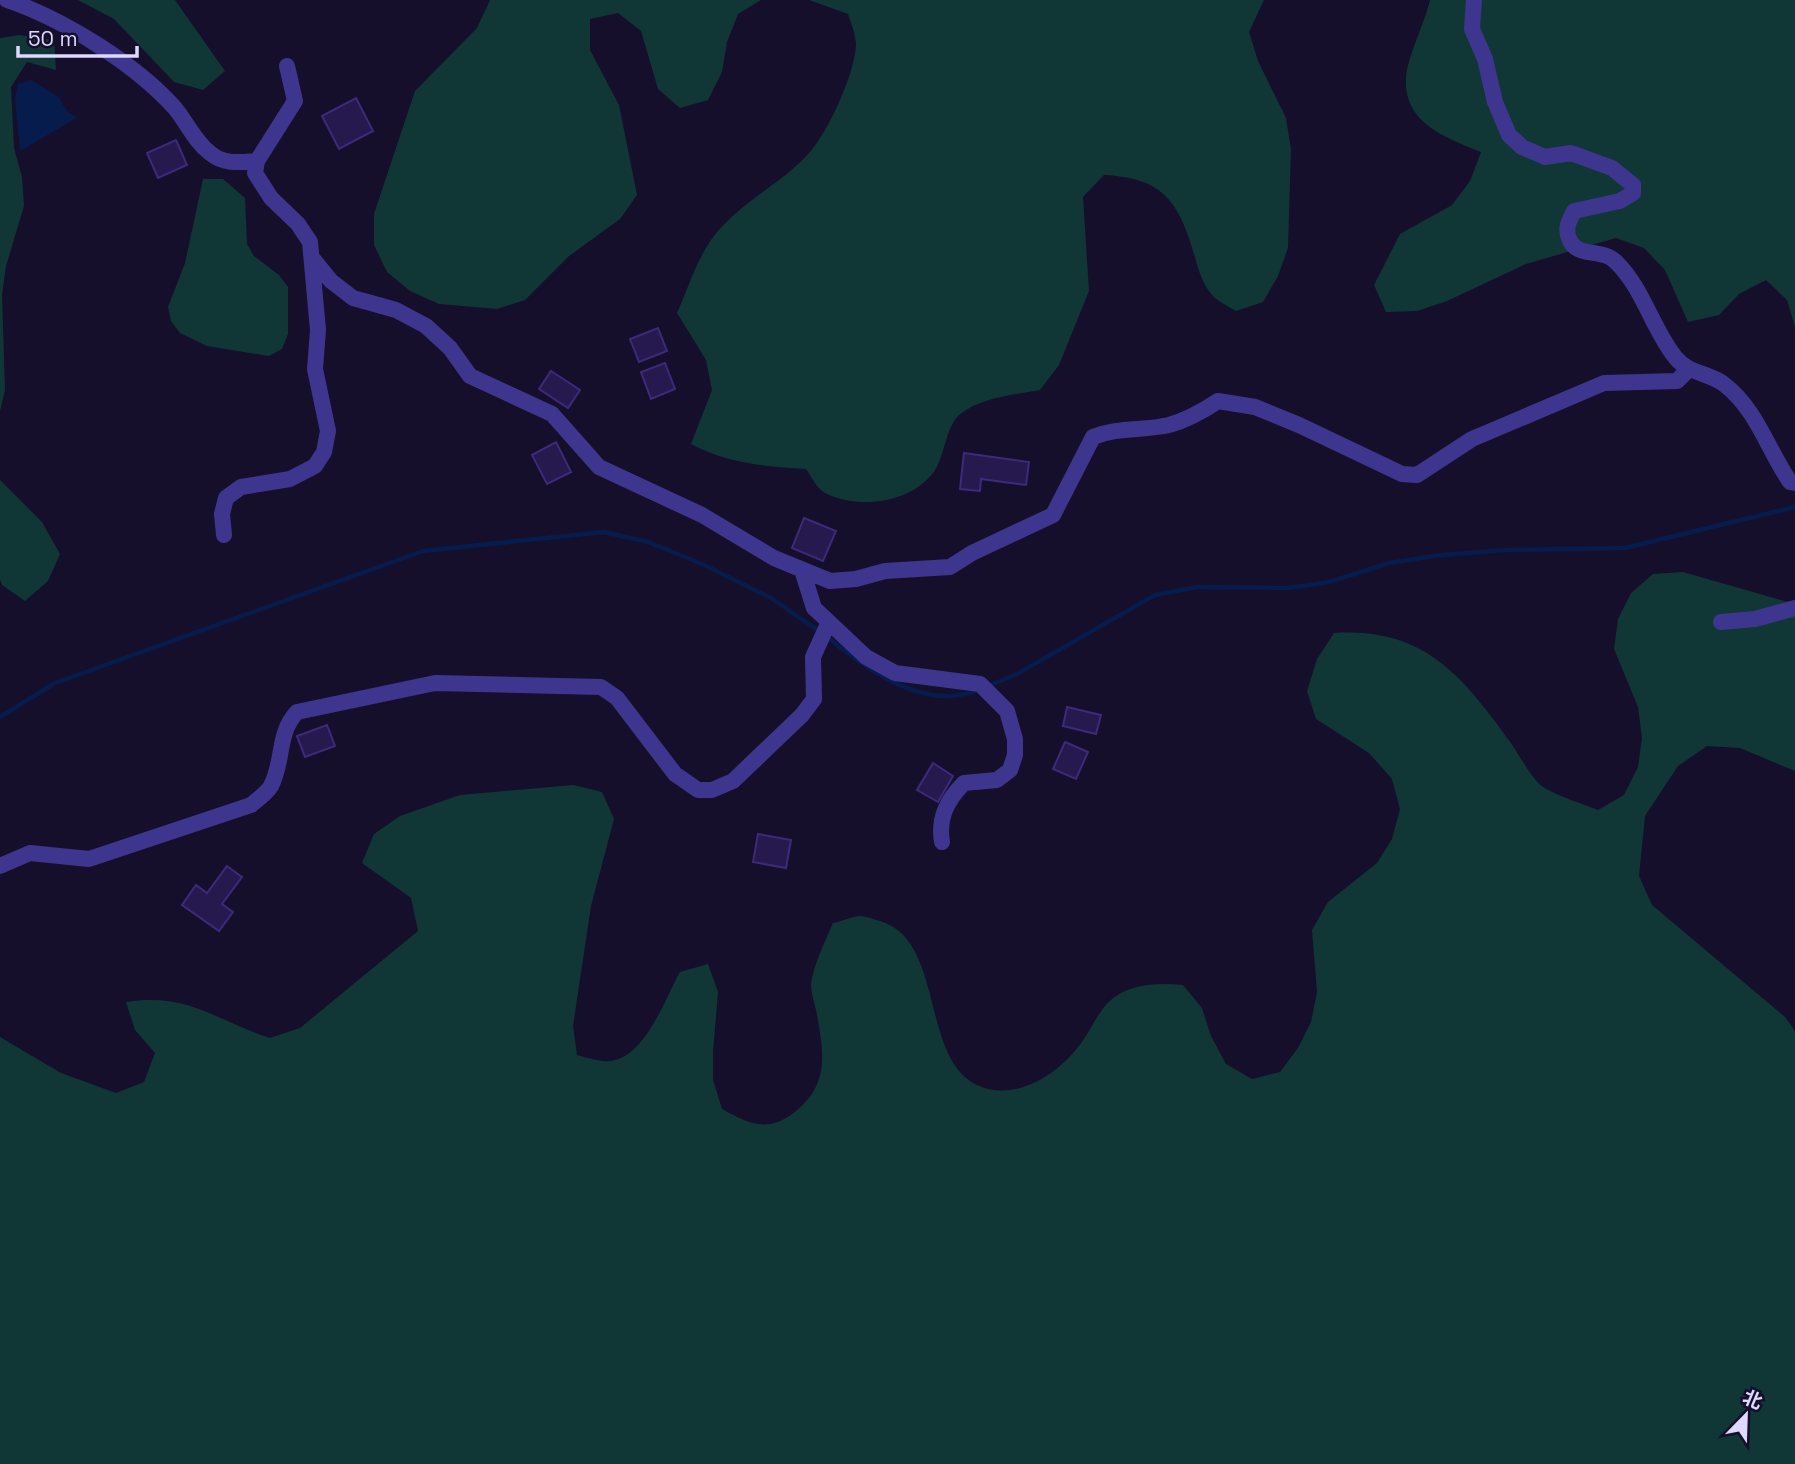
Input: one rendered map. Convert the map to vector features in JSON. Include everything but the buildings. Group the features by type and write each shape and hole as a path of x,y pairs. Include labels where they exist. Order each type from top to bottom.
{"street":[{"path":"7,0 41,12 74,30 144,80 175,108 192,135 212,155 231,163 257,161"},
{"path":"1474,0 1472,29 1485,59 1495,102 1509,135 1522,147 1545,157 1571,153 1612,168 1633,185 1633,193 1620,201 1574,211 1567,225 1570,241 1581,251 1602,253 1614,259 1628,276 1659,334 1688,370 1723,383 1749,408 1782,471 1790,482 1795,483"},
{"path":"224,536 222,514 226,498 241,487 290,479 315,466 324,452 328,430 314,369 317,330 310,242 298,224 271,198 255,173 257,161 295,101 287,66"},
{"path":"313,259 331,281 353,298 396,310 426,326 450,348 470,376 552,414 599,467 702,515 774,558 830,581 856,579 885,571 950,567 972,553 1053,516 1093,437 1108,431 1168,425 1197,415 1218,401 1255,407 1402,474 1417,475 1472,439 1583,391 1604,383 1677,381 1688,370"},
{"path":"802,570 824,633 895,673 984,688 1007,711 1015,739 1015,755 1010,769 997,780 964,782 952,795 939,826 942,842"},
{"path":"1721,622 1755,619 1795,608"},
{"path":"0,866 30,853 89,859 124,850 251,805 270,788 279,764 282,736 288,721 297,712 435,683 601,687 617,698 675,774 698,790 712,790 733,781 802,715 814,699 813,657 824,633"}],"green space":[{"path":"78,0 175,0 225,71 203,90 174,82 114,19"},
{"path":"490,0 761,0 738,14 727,42 722,72 708,100 680,108 658,89 641,31 618,13 590,19 590,50 619,105 637,195 620,219 569,256 525,300 497,309 439,304 410,291 387,272 374,245 374,214 415,91 477,28"},
{"path":"809,0 1264,0 1249,32 1258,61 1286,118 1291,149 1288,248 1278,276 1263,302 1236,311 1215,298 1202,278 1183,222 1166,197 1142,181 1104,175 1083,197 1089,291 1059,365 1040,390 987,400 959,415 951,427 937,467 923,483 911,491 883,501 838,498 822,491 806,469 733,460 691,444 712,390 706,360 677,313 694,271 717,232 810,152 833,116 855,57 856,45 848,14"},
{"path":"1430,0 1795,0 1795,327 1787,300 1766,280 1739,294 1719,315 1688,322 1665,270 1644,248 1616,238 1526,264 1447,301 1417,311 1386,312 1374,285 1400,234 1452,205 1470,181 1481,152 1430,127 1412,107 1407,94 1409,62"},
{"path":"19,35 54,40 56,70 27,62 11,87 14,148 22,177 24,206 6,266 2,295 5,390 0,411 0,38"},
{"path":"203,179 223,179 245,198 247,244 254,256 279,275 288,287 288,334 282,349 269,356 207,346 180,333 171,321 168,307 185,263"},
{"path":"0,480 42,522 60,554 48,581 25,601 2,585 0,579"},
{"path":"1683,572 1795,604 1795,771 1740,748 1707,746 1678,766 1645,816 1639,876 1652,905 1785,1017 1795,1031 1795,1464 0,1464 0,1037 61,1073 116,1093 144,1082 155,1053 135,1030 126,1002 148,1000 184,1004 270,1038 300,1028 418,931 411,898 362,863 374,834 400,816 460,795 573,785 602,792 614,819 591,906 573,1026 577,1055 603,1061 630,1053 641,1042 659,1014 680,972 708,964 718,992 713,1080 722,1109 756,1124 773,1123 791,1115 804,1104 819,1080 822,1055 812,976 833,923 859,916 880,921 900,932 915,951 947,1051 959,1071 977,1085 1005,1090 1032,1084 1069,1058 1102,1009 1112,999 1137,987 1165,984 1183,985 1202,1008 1211,1036 1226,1064 1252,1079 1280,1072 1298,1048 1311,1022 1317,992 1312,930 1328,902 1377,863 1392,839 1400,809 1392,779 1369,753 1316,719 1307,691 1317,659 1334,633 1366,633 1393,638 1439,661 1476,697 1543,787 1598,810 1624,795 1638,767 1642,738 1638,707 1614,649 1618,619 1631,593 1653,574"}],"water":[{"path":"31,80 59,97 66,110 77,118 20,151 15,99 18,84"}],"waterway":[{"path":"986,687 1017,674 1155,595 1198,587 1289,588 1329,582 1389,563 1441,555 1506,550 1625,548 1795,507"},
{"path":"0,717 55,683 423,551 604,532 648,542 702,564 771,598 819,631"},
{"path":"826,636 859,661 897,684 937,695 957,695 978,690"}]}
